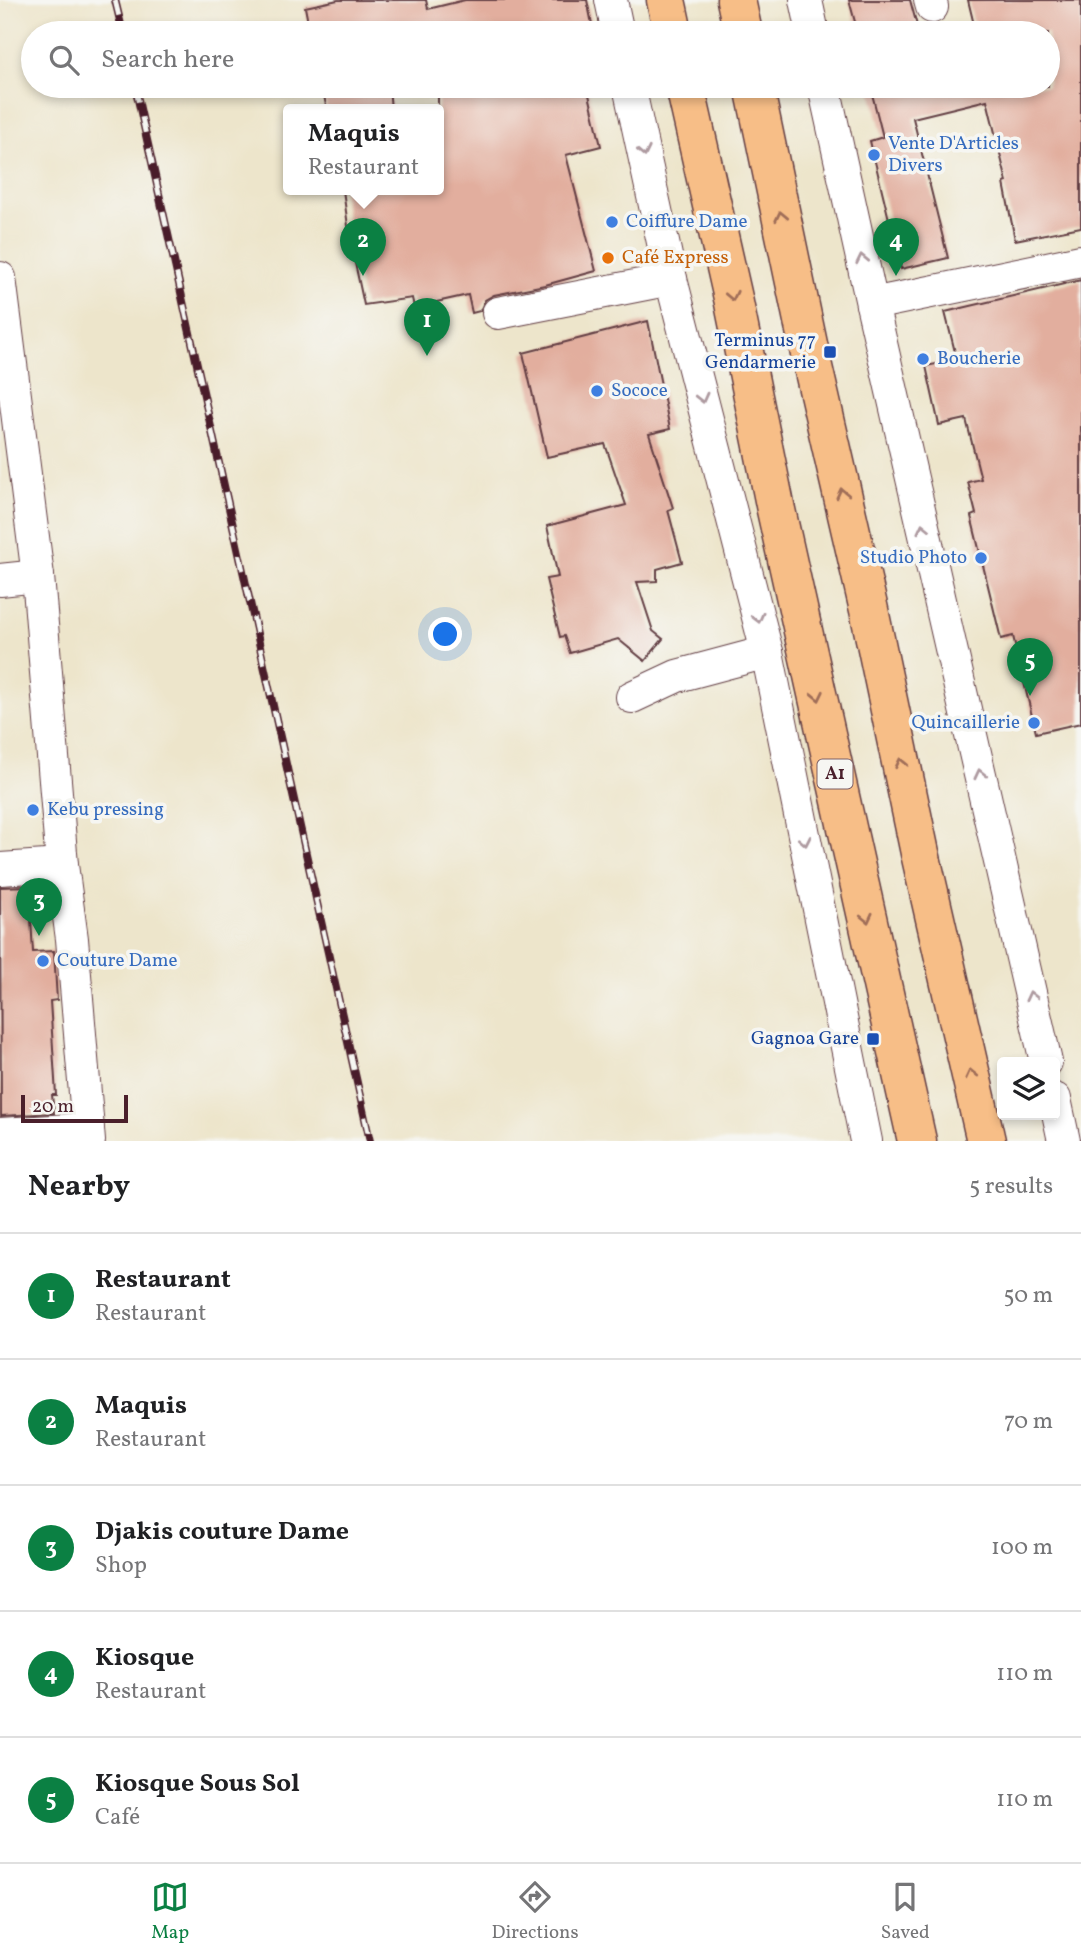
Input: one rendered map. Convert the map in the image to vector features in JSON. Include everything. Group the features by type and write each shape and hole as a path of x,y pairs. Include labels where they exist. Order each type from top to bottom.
{"main road":[{"path":"666,0 670,21"},
{"path":"736,0 740,21"},
{"name":"A1","path":"688,98 733,298 776,510 917,1141"},
{"path":"757,98 810,354 986,1141"}],"street":[{"path":"611,0 615,21"},
{"path":"806,0 810,21"},
{"path":"632,98 671,279 767,652 866,1141"},
{"path":"827,98 1045,1057"},
{"path":"872,304 1081,261"},
{"path":"0,278 38,576 62,865 72,939 89,1135 0,1134"},
{"path":"498,313 671,279"},
{"path":"0,580 38,576"},
{"path":"632,697 677,676 767,652"},
{"path":"0,869 62,865"},
{"path":"1060,1120 1064,1141"}],"building":[{"path":"338,0 426,0 428,9 465,0 587,0 591,21 308,21 305,7"},
{"path":"849,0 910,0 916,21 855,21"},
{"path":"968,0 1081,0 1081,227 1015,240 1004,183 1007,182 987,100 913,118 948,258 901,269 870,141 883,137 873,98 1060,98 1060,21 973,21"},
{"path":"324,98 390,98 390,104 326,104"},
{"path":"438,98 590,98 601,146 566,155 596,271 494,295 485,300 480,311 472,313 468,295 414,307 412,298 364,305 355,263 359,262 348,226 344,195 444,195 444,104 438,104"},
{"path":"1081,280 1081,723 1036,733 1013,636 1001,639 971,516 976,514 968,482 981,479 966,419 939,425 926,366 957,360 945,312"},
{"path":"648,321 670,429 649,434 673,508 668,510 682,562 657,569 657,581 637,582 653,631 663,639 645,661 618,639 570,653 564,636 560,637 546,579 558,577 547,526 626,505 605,444 547,457 523,353"},
{"path":"29,886 33,952 54,951 57,1000 50,1001 56,1095 52,1095 54,1113 1,1116 0,887"}],"railway":[{"path":"115,0 120,21"},
{"path":"138,98 370,1141"}],"place":[{"name":"Vente D'Articles Divers","path":"874,155"},
{"name":"Coiffure Dame","path":"612,222"},
{"name":"Café Express","path":"608,258"},
{"name":"Maquis","path":"363,276"},
{"name":"Kiosque","path":"896,276"},
{"name":"Terminus 77 Gendarmerie","path":"830,352"},
{"name":"Restaurant","path":"427,356"},
{"name":"Boucherie","path":"923,359"},
{"name":"Sococe","path":"597,391"},
{"name":"Studio Photo","path":"981,558"},
{"name":"Kiosque Sous Sol","path":"1030,696"},
{"name":"Quincaillerie","path":"1034,723"},
{"name":"Kebu pressing","path":"33,810"},
{"name":"Djakis couture Dame","path":"39,936"},
{"name":"Couture Dame","path":"43,961"},
{"name":"Gagnoa Gare","path":"873,1039"}]}
